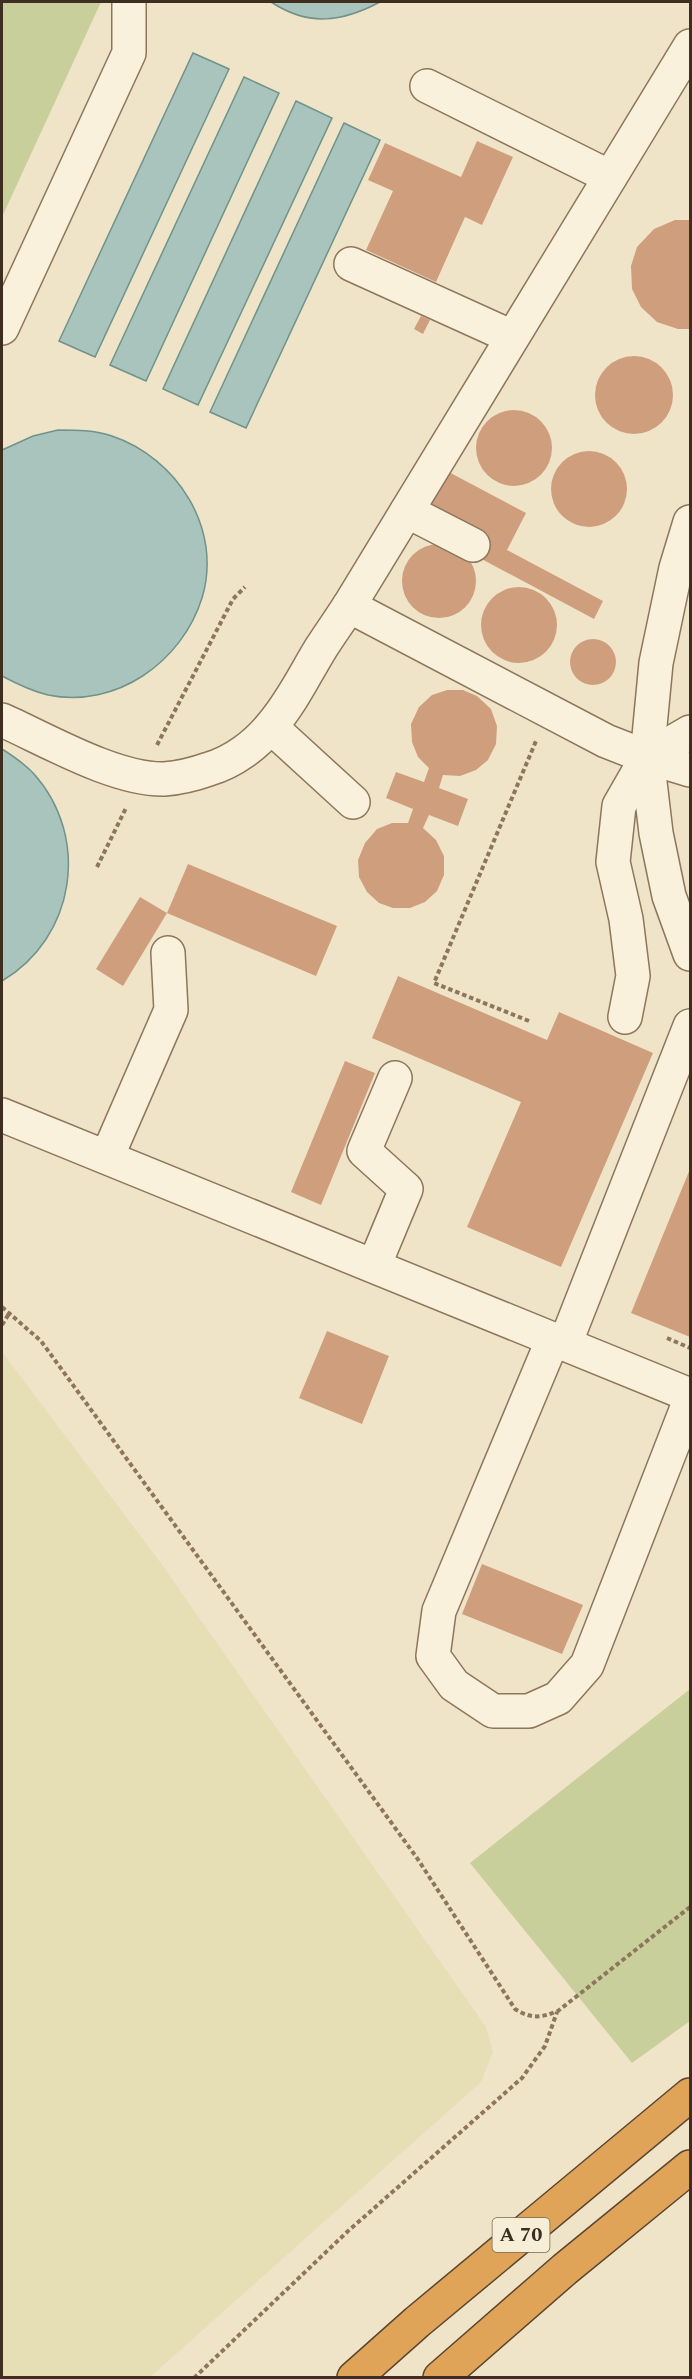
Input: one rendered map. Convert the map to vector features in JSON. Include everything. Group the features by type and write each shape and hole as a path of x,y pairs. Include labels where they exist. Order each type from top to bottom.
{"highway":[{"name":"A 70","path":"354,2378 426,2315 690,2095"},
{"name":"A 70","path":"440,2378 565,2269 690,2167"}],"lane":[{"path":"2,328 129,53 129,2"},
{"path":"2,720 113,770 141,777 164,779 192,775 225,764 271,727 349,606 690,46"},
{"path":"427,86 610,177"},
{"path":"351,264 512,337"},
{"path":"407,511 473,545"},
{"path":"690,522 683,571 656,663 647,757 656,833 669,896 690,954"},
{"path":"349,606 606,741 690,770"},
{"path":"271,727 353,802"},
{"path":"625,1017 633,976 626,919 614,862 619,806 647,757 690,732"},
{"path":"107,1157 171,1010 168,953"},
{"path":"690,1026 559,1342 439,1611 434,1656 454,1685 493,1711 529,1711 558,1698 587,1665 690,1400"},
{"path":"374,1266 406,1189 364,1151 395,1078"},
{"path":"2,1115 690,1395"}],"path":[{"path":"97,867 233,599 245,587"},
{"path":"529,1021 434,983 549,710"},
{"path":"2,1307 41,1341 417,1858 515,2009 525,2016 540,2018 558,2011 690,1907"},
{"path":"2,1325 10,1312"},
{"path":"667,1338 690,1348"},
{"path":"194,2378 347,2232 522,2078 545,2046 558,2011"}],"shaded area":[{"path":"3,1353 160,1562 486,2027 493,2052 481,2082 150,2377 2,2377"}],"green space":[{"path":"2,2 101,2 2,217"},
{"path":"690,1689 690,2021 632,2063 470,1863"}],"water":[{"path":"271,2 380,2 352,14 326,19 299,15"},
{"path":"193,53 229,69 95,357 59,341"},
{"path":"244,77 279,93 146,381 110,365"},
{"path":"296,101 332,118 198,405 163,389"},
{"path":"344,123 380,140 246,428 210,412"},
{"path":"58,430 92,431 106,434 135,446 156,461 175,479 189,499 200,522 206,547 207,572 202,598 179,642 162,661 143,676 98,695 73,697 48,695 2,676 2,450 33,436"},
{"path":"2,749 34,774 52,800 63,827 68,856 67,885 59,913 46,940 27,962 2,981"}],"building":[{"path":"477,141 513,157 482,225 465,217 436,282 366,250 393,191 368,180 385,143 461,177"},
{"path":"675,220 690,220 690,329 678,329 657,322 641,307 632,289 631,266 637,247 654,229"},
{"path":"421,316 430,320 423,334 414,329"},
{"path":"626,356 642,356 656,362 667,373 673,387 673,403 667,417 656,428 642,434 626,434 612,428 601,417 595,403 595,387 601,373 612,362"},
{"path":"514,410 528,413 541,421 549,434 552,448 549,462 541,475 528,483 514,486 500,483 487,475 479,462 476,448 479,434 487,421 500,413"},
{"path":"589,451 603,454 616,462 624,475 627,489 624,503 616,516 603,524 589,527 575,524 562,516 554,503 551,489 554,475 562,462 575,454"},
{"path":"445,470 526,513 507,550 603,601 594,619 476,556 488,534 428,502"},
{"path":"432,544 446,544 460,550 470,560 476,574 474,595 460,612 446,618 432,618 418,612 408,602 402,588 402,574 408,560 418,550"},
{"path":"519,587 533,590 546,598 554,611 557,625 554,639 546,652 533,660 519,663 505,660 492,652 484,639 481,625 484,611 492,598 505,590"},
{"path":"593,639 602,640 610,645 615,653 615,671 610,679 602,684 593,685 584,684 576,679 571,671 570,662 571,653 576,645 584,640"},
{"path":"447,690 463,690 477,696 491,709 497,726 496,744 488,760 476,770 460,776 443,775 439,788 468,799 458,826 429,815 423,828 436,840 444,856 444,875 437,891 425,902 410,908 393,908 379,903 367,892 359,877 358,860 365,843 377,829 392,823 408,823 413,809 386,798 396,772 424,782 429,768 418,757 412,742 411,724 419,707 432,695"},
{"path":"188,864 337,926 316,976 167,913"},
{"path":"140,897 167,913 123,986 96,969"},
{"path":"398,976 547,1040 559,1012 653,1053 561,1267 467,1227 521,1102 372,1038"},
{"path":"345,1061 375,1073 321,1205 291,1192"},
{"path":"690,1169 690,1337 631,1313"},
{"path":"327,1331 389,1356 362,1424 299,1398"},
{"path":"482,1564 583,1605 562,1654 462,1614"}]}
